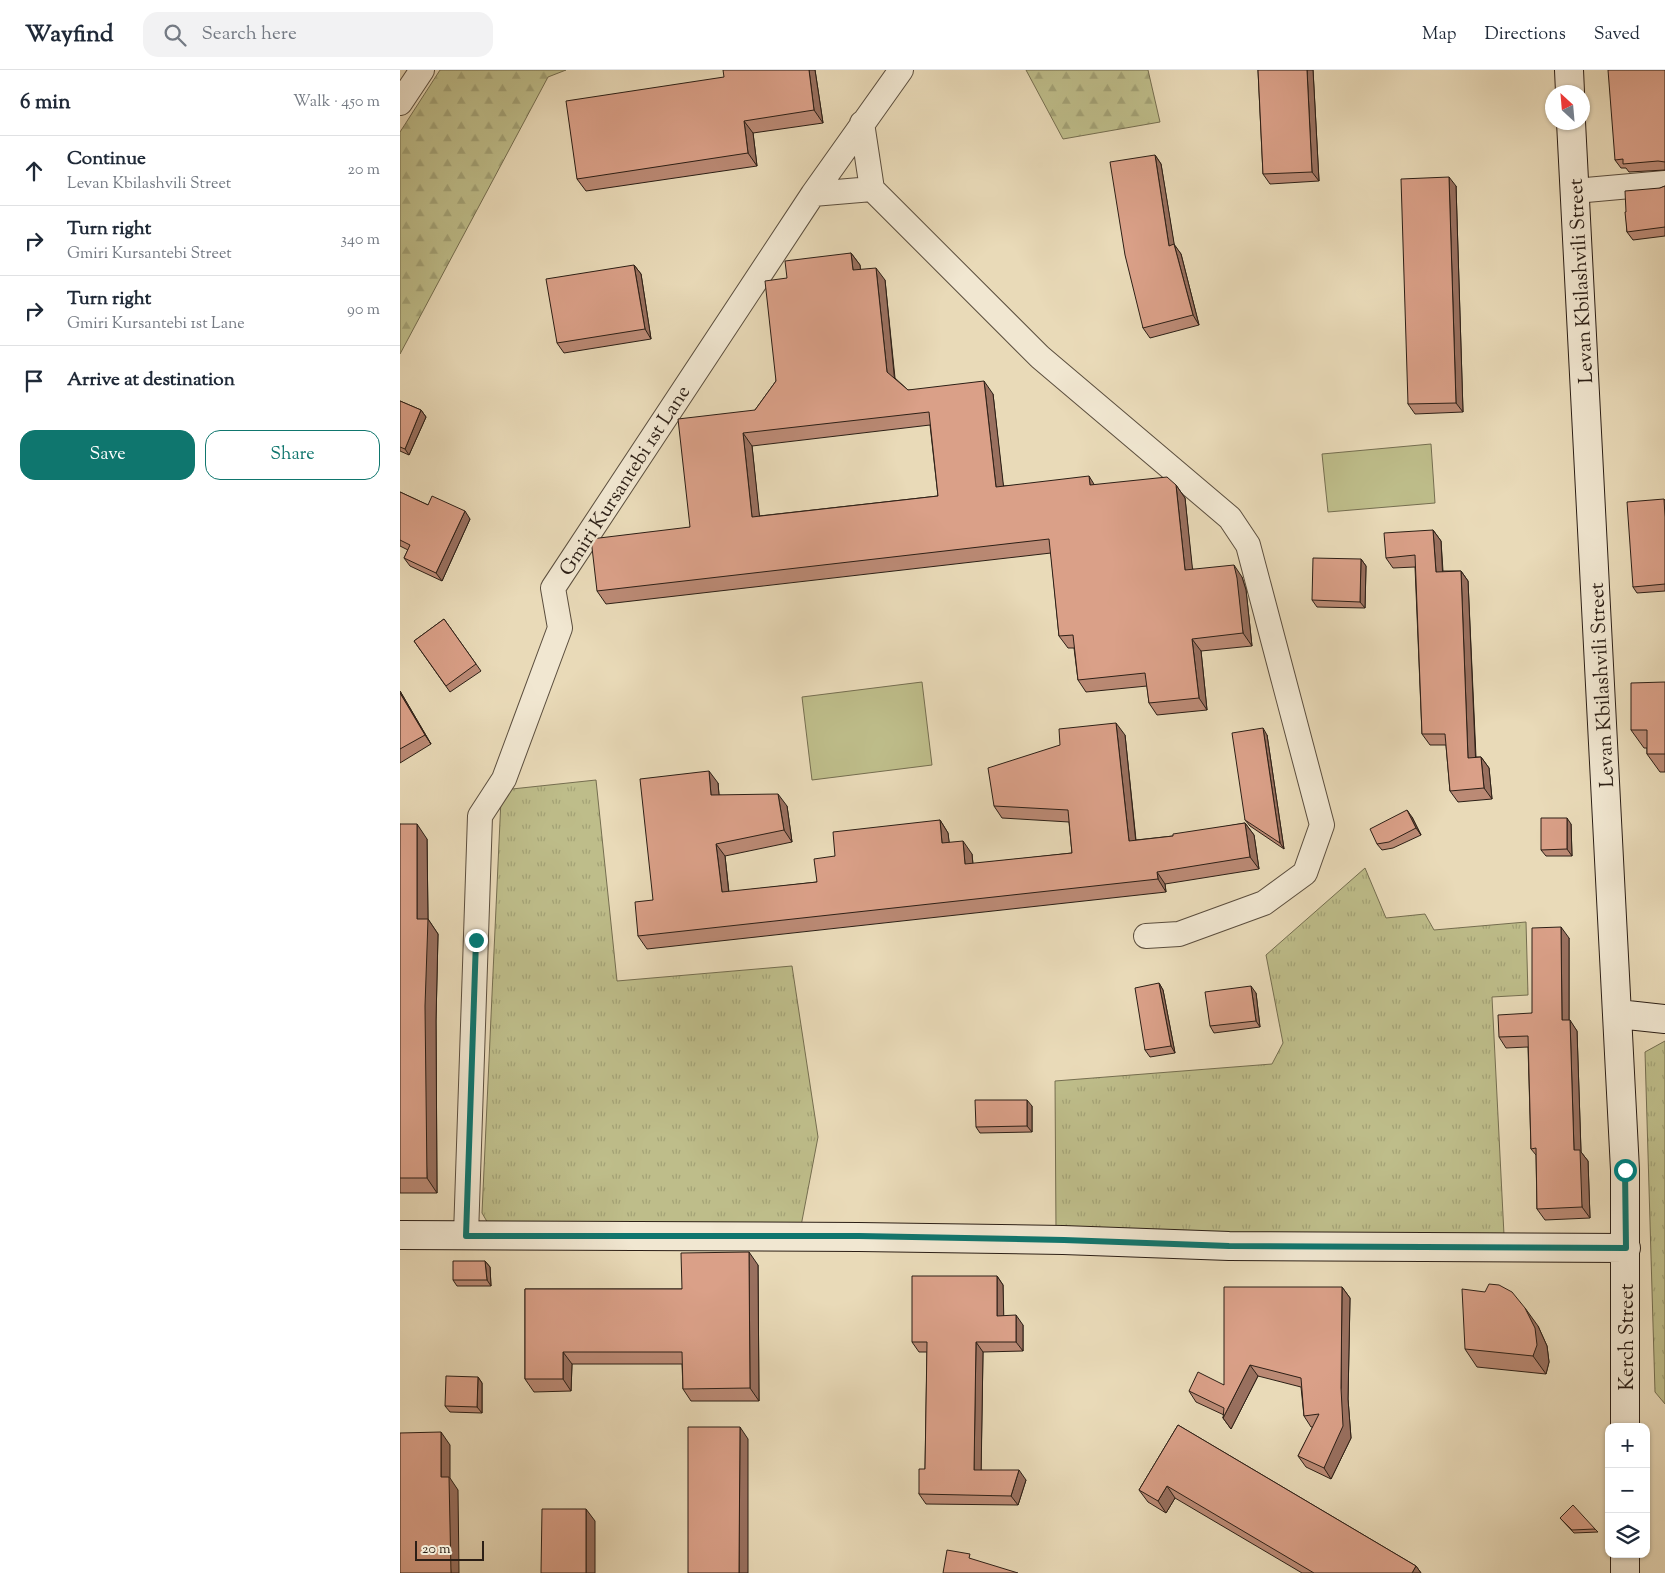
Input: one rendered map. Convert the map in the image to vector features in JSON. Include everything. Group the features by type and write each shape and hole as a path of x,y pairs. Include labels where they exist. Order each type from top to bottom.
{"main road":[{"path":"1569,70 1570,85"},
{"name":"Levan Kbilashvili Street","path":"1572,130 1618,1014 1625,1170 1626,1248"},
{"path":"1618,1014 1665,1019"},
{"path":"400,1235 859,1236 1229,1246 1626,1248"},
{"name":"Kerch Street","path":"1625,1423 1626,1248"},
{"path":"1624,1573 1625,1558"}],"street":[{"path":"400,103 422,70"},
{"name":"Gmiri Kursantebi 1st Lane","path":"466,1236 480,816 504,779 560,628 553,588 813,194 901,70"},
{"path":"862,123 872,189 1040,357 1230,518 1248,545 1322,825 1305,873 1264,903 1180,934 1146,936"},
{"path":"1575,191 1665,182"},
{"path":"813,194 872,189"}],"green space":[{"path":"440,70 566,70 548,77 400,354 400,132"},
{"path":"1026,70 1148,70 1160,122 1063,139"},
{"path":"1431,444 1435,503 1328,512 1322,454"},
{"path":"922,682 932,765 812,780 802,697"},
{"path":"596,780 617,981 792,966 818,1137 801,1226 489,1225 482,1213 501,799 512,789"},
{"path":"1365,868 1386,918 1425,914 1434,930 1526,922 1528,995 1492,997 1504,1235 1056,1231 1055,1081 1272,1064 1283,1043 1266,955"},
{"path":"1665,1041 1665,1404 1655,1392 1645,1052"}],"building":[{"path":"723,70 809,70 814,110 744,121 748,153 577,179 566,101 724,77"},
{"path":"1258,70 1307,70 1312,172 1263,174"},
{"path":"1608,70 1665,70 1665,162 1623,164 1623,159 1615,160"},
{"path":"1155,155 1169,246 1174,244 1193,315 1143,328 1125,255 1110,162"},
{"path":"1449,177 1456,403 1408,404 1401,179"},
{"path":"1665,186 1665,227 1627,232 1625,191"},
{"path":"851,253 853,270 876,268 887,372 908,390 984,381 996,487 1089,476 1090,485 1167,477 1176,485 1185,570 1234,565 1243,633 1192,639 1199,698 1149,703 1145,673 1078,680 1073,635 1059,636 1049,539 597,591 591,539 690,527 678,419 755,410 776,381 765,281 787,278 785,261","holes":["929,412 938,496 752,517 743,433"]},
{"path":"634,265 645,329 557,343 546,279"},
{"path":"400,401 421,410 405,449 400,447"},
{"path":"400,492 428,505 432,496 465,511 436,573 404,558 410,545 400,540"},
{"path":"1664,499 1665,584 1633,587 1627,502"},
{"path":"1433,530 1436,572 1461,571 1468,758 1481,757 1484,788 1450,791 1445,734 1422,734 1415,555 1386,558 1384,533"},
{"path":"1313,558 1361,559 1360,602 1312,600"},
{"path":"444,619 476,664 446,686 414,641"},
{"path":"1665,682 1665,754 1647,754 1647,730 1631,730 1631,683"},
{"path":"400,693 425,735 400,749"},
{"path":"1116,723 1129,841 1173,836 1173,834 1245,823 1250,857 1157,872 1158,879 638,936 635,902 653,900 640,779 709,771 711,795 778,794 784,830 716,844 722,892 817,882 814,859 835,856 833,832 940,820 942,843 963,841 965,864 1072,853 1068,810 994,806 988,768 1060,745 1059,729"},
{"path":"1263,728 1280,843 1245,820 1232,733"},
{"path":"1407,810 1416,828 1389,842 1377,844 1370,829"},
{"path":"1541,818 1567,818 1567,849 1541,850"},
{"path":"400,824 417,824 417,919 428,919 425,1006 427,1178 400,1178"},
{"path":"1561,927 1562,1020 1570,1020 1574,1150 1580,1150 1582,1207 1537,1209 1536,1148 1531,1149 1528,1036 1499,1037 1498,1015 1532,1013 1532,928"},
{"path":"1159,983 1171,1046 1145,1050 1135,988"},
{"path":"1251,986 1256,1021 1210,1026 1205,992"},
{"path":"975,1100 1027,1100 1027,1126 976,1127"},
{"path":"749,1252 750,1388 683,1389 682,1352 563,1352 563,1379 525,1379 525,1289 682,1289 681,1253"},
{"path":"453,1261 485,1261 487,1280 453,1280"},
{"path":"912,1276 997,1276 997,1316 1016,1315 1016,1342 976,1342 974,1470 1019,1470 1011,1496 919,1494 919,1469 925,1469 927,1342 912,1342"},
{"path":"1489,1284 1499,1285 1512,1292 1525,1308 1535,1328 1537,1345 1533,1356 1465,1349 1462,1289 1485,1292"},
{"path":"1224,1287 1342,1287 1341,1388 1343,1426 1324,1468 1298,1456 1319,1414 1304,1416 1301,1378 1250,1365 1223,1418 1224,1408 1189,1391 1198,1372 1224,1385"},
{"path":"446,1376 478,1377 477,1407 445,1406"},
{"path":"1178,1425 1416,1566 1412,1573 1314,1573 1167,1486 1158,1501 1139,1490"},
{"path":"688,1427 740,1427 739,1573 688,1573"},
{"path":"441,1432 441,1477 449,1477 451,1573 400,1573 400,1433"},
{"path":"1573,1505 1595,1529 1572,1530 1560,1518"},
{"path":"542,1509 586,1509 586,1573 541,1573"},
{"path":"947,1550 970,1554 969,1558 1018,1573 943,1573"}],"route":[{"path":"476,940 466,1236 859,1236 1064,1240 1229,1246 1626,1248 1625,1170"}]}
